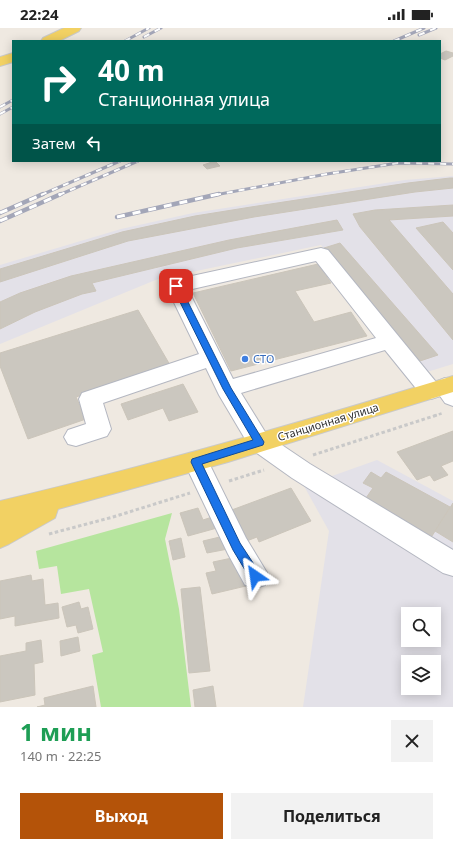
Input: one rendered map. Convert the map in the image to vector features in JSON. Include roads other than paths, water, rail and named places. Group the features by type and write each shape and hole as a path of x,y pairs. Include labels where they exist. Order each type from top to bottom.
{"main road":[{"path":"50,40 74,28"},
{"path":"0,62 12,57"},
{"name":"Станционная улица","path":"0,512 88,492 445,389"},
{"name":"Станционная улица","path":"0,536 32,517 88,492"}],"lane":[{"path":"445,389 390,341 321,254 176,286 227,389 259,442 339,495 453,564"},
{"path":"227,389 390,341"},
{"path":"76,437 99,429 90,399 212,358"},
{"path":"196,462 236,546 255,576"}],"railway":[{"path":"127,40 149,28"},
{"path":"144,37 161,28"},
{"path":"396,40 424,28"},
{"path":"419,35 436,28"},
{"path":"0,107 12,101"},
{"path":"0,114 12,108"},
{"path":"41,195 118,162"},
{"path":"59,195 136,162"},
{"path":"215,195 327,174 398,163 453,164"},
{"path":"0,213 43,194"},
{"path":"0,221 61,194"},
{"path":"117,217 219,194"}],"place":[{"name":"СТО","path":"245,359"}]}
